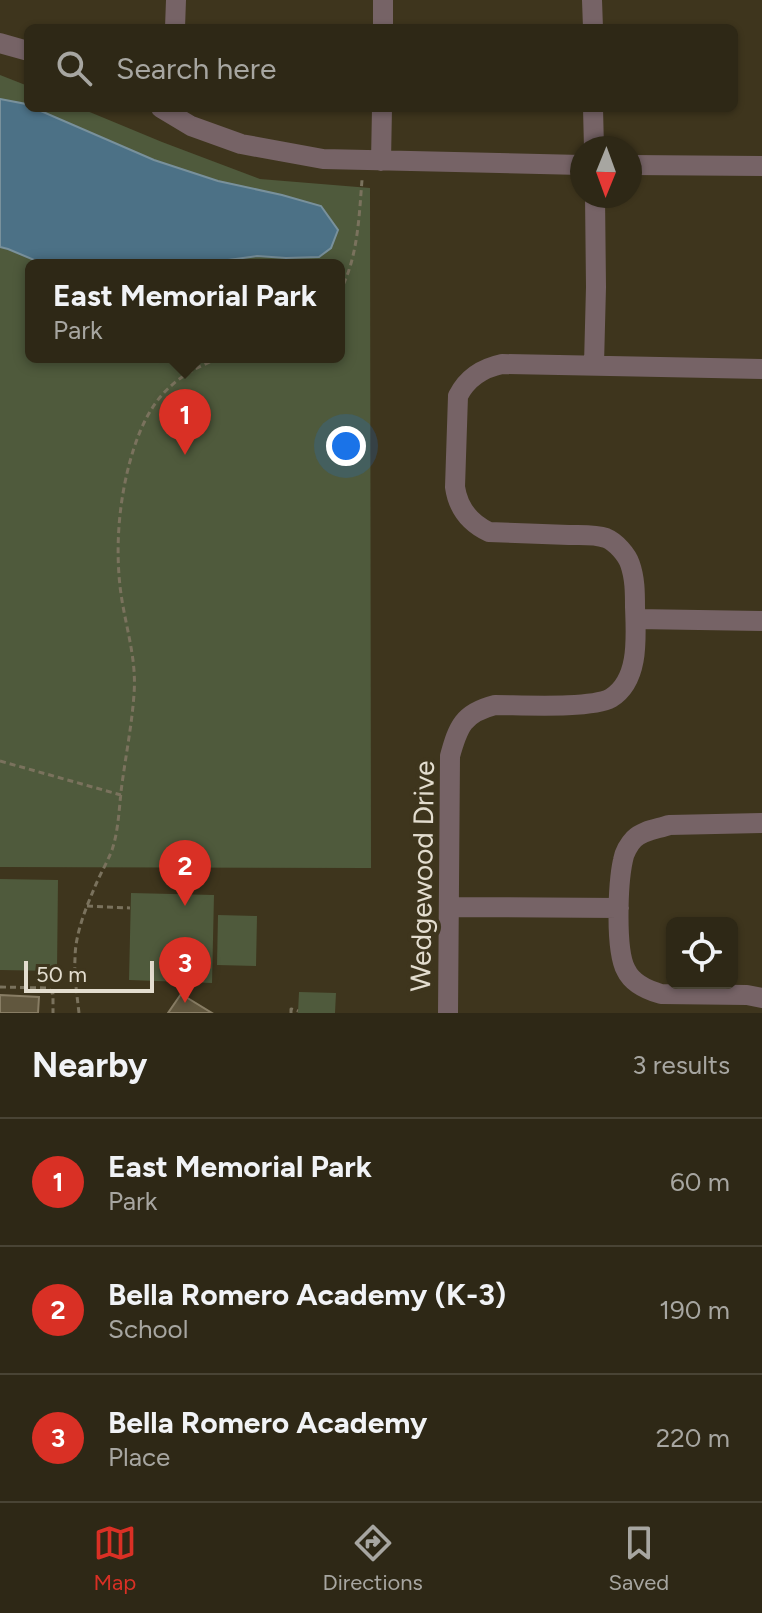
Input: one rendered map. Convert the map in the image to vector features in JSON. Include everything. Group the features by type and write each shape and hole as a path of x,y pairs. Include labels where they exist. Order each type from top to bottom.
{"street":[{"path":"175,24 176,0"},
{"path":"383,0 383,24"},
{"path":"592,0 593,24"},
{"path":"0,43 24,50"},
{"path":"168,112 191,126 241,144 323,159 570,165"},
{"path":"372,160 381,112"},
{"path":"594,115 594,136"},
{"path":"642,165 762,166"},
{"path":"594,364 595,208"},
{"name":"Wedgewood Drive","path":"448,1013 450,756 459,729 472,713 495,705 591,704 611,697 626,681 632,667 636,619 630,562 609,540 586,536 489,532 464,513 457,496 458,396 476,374 502,364 762,369"},
{"path":"636,619 762,621"},
{"path":"762,823 669,825 633,839 622,862 619,908 624,968 631,979 648,990 661,994 747,995 762,998"},
{"path":"450,907 619,908"}],"path":[{"path":"345,279 372,160"},
{"path":"79,1013 75,957 87,906 112,851 134,695 135,669 120,588 119,525 133,450 145,420 167,387 187,372 209,363"},
{"path":"0,761 121,795"},
{"path":"87,906 130,908"},
{"path":"0,987 48,988 53,994 53,1013"},
{"path":"291,1013 291,1009 298,1011"}],"green space":[{"path":"0,75 24,84 24,112 90,112 260,179 370,188 371,868 0,867"},
{"path":"0,879 58,880 57,971 0,970"},
{"path":"131,893 214,895 212,983 129,980"},
{"path":"218,915 257,916 256,966 217,965"},
{"path":"299,992 336,993 335,1013 298,1013"}],"water":[{"path":"0,99 24,104 24,112 43,112 154,160 218,181 321,206 338,230 331,248 319,257 32,259 0,247"}],"building":[{"path":"181,994 212,1013 168,1013"},
{"path":"0,995 39,997 38,1013 0,1013"}],"place":[{"name":"East Memorial Park","path":"185,455"},
{"name":"Bella Romero Academy (K-3)","path":"185,906"},
{"name":"Bella Romero Academy","path":"185,1003"}]}
